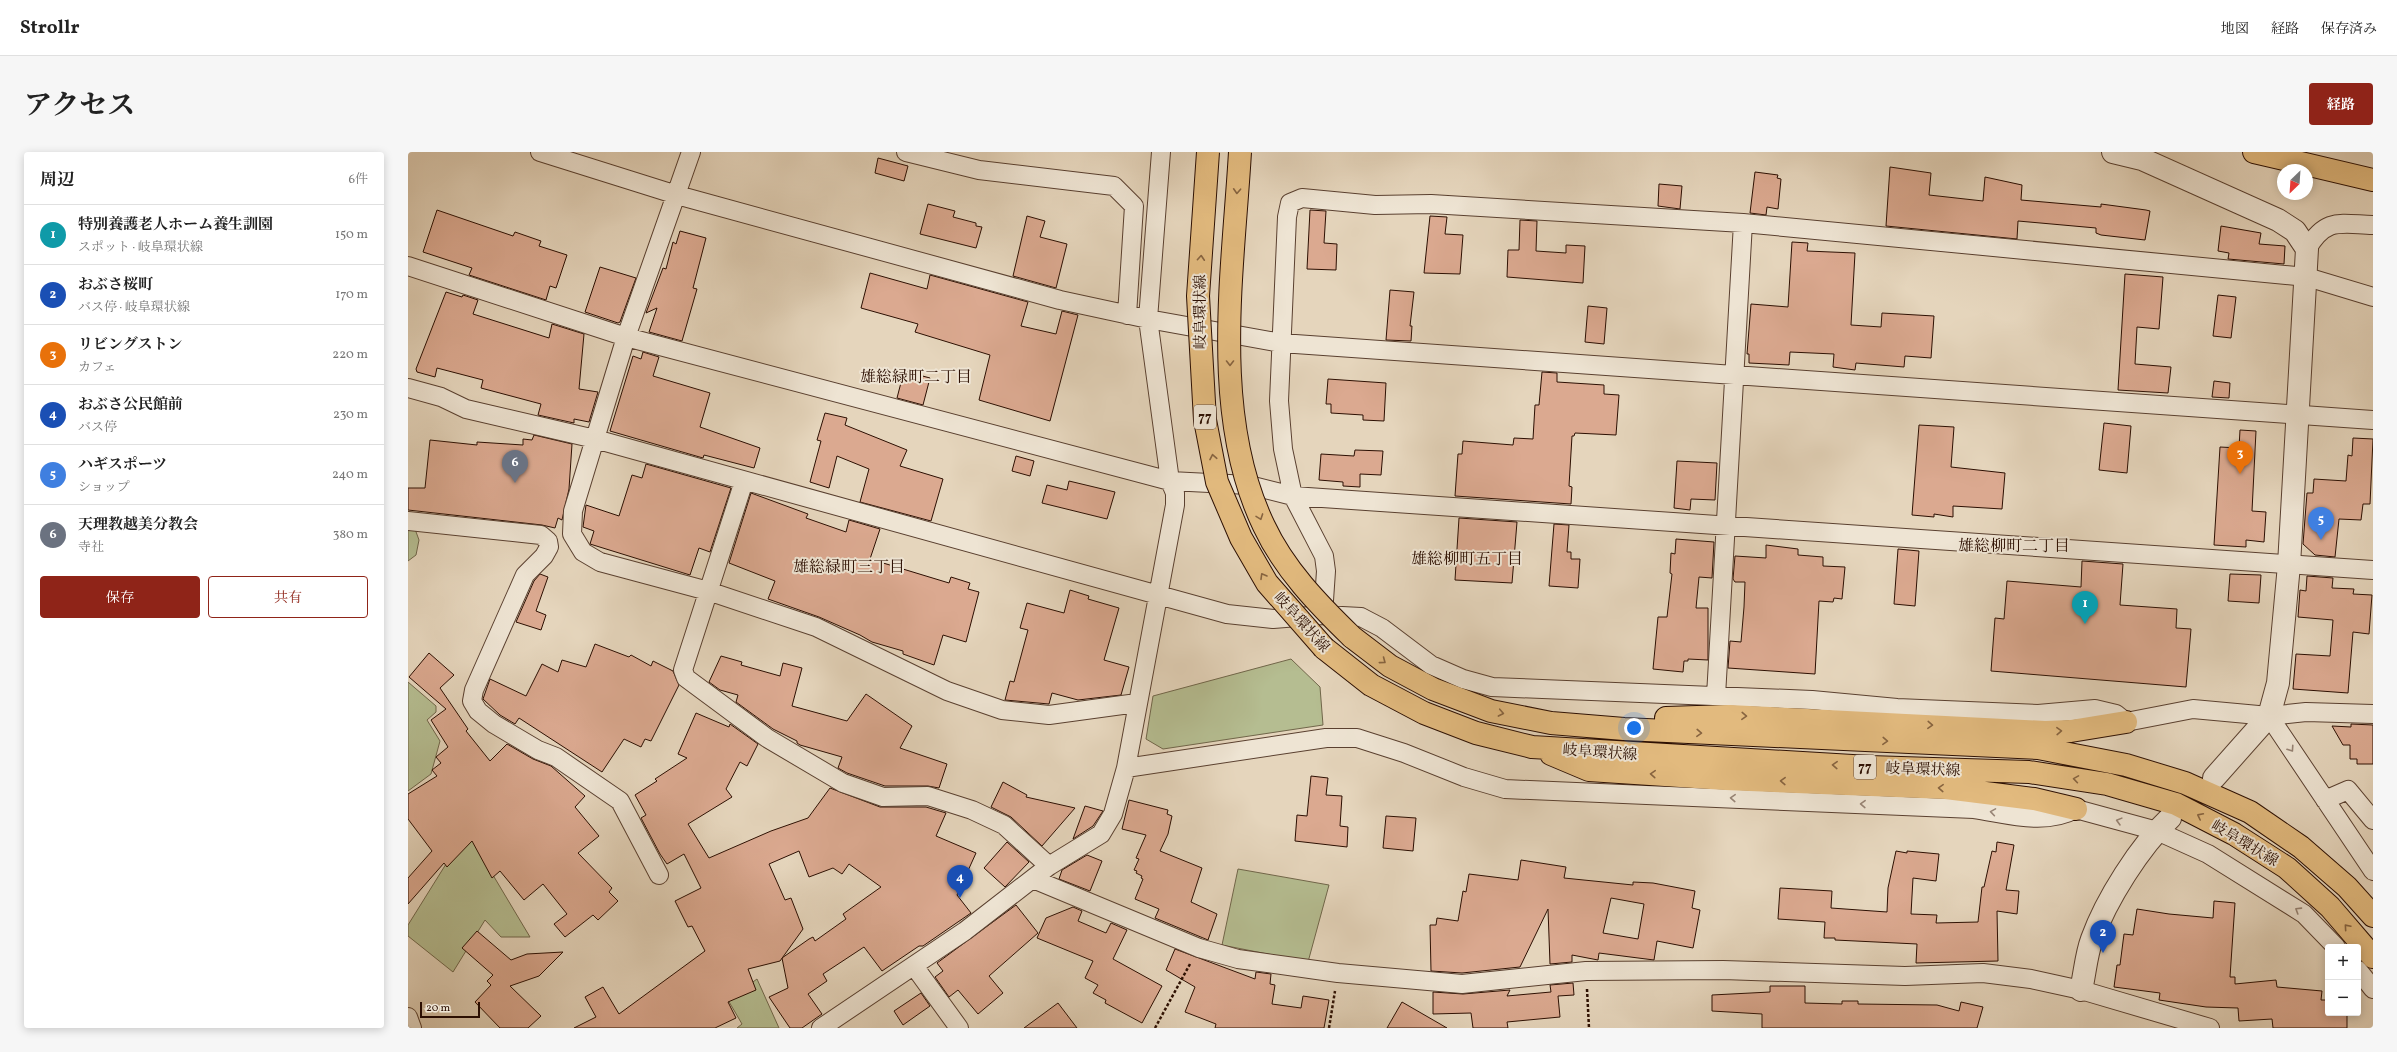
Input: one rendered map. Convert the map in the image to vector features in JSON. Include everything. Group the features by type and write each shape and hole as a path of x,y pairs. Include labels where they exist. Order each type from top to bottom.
{"main road":[{"name":"岐阜環状線","path":"1208,152 1198,296 1205,420 1217,482 1241,538 1266,582 1324,648 1371,686 1424,713 1476,733 1532,747 1861,767 2029,772 2107,784 2176,804 2234,834 2287,868 2330,907 2373,957"},
{"name":"岐阜環状線","path":"1240,152 1231,302 1230,366 1233,412 1244,472 1264,526 1287,565 1316,602 1352,637 1390,666 1433,689 1491,711 1551,723 1624,729 2038,748 2126,765 2185,783 2250,812 2301,847 2347,887 2373,916"},
{"path":"2254,152 2373,180"},
{"name":"77","path":"1551,723 1729,716 2045,732 2071,731 2126,722"},
{"name":"77","path":"1532,747 1589,770 1726,779 1946,788 2034,799 2076,809"}],"street":[{"path":"540,152 677,195 1060,300 1127,315 1281,343 2373,420"},
{"path":"691,152 626,337 573,511 572,534 583,552 600,562 708,591 816,627 947,690 1002,710 1049,715 1137,703"},
{"path":"906,152 979,170 1114,186 1134,206 1127,315"},
{"path":"822,1028 914,966 1050,866 1101,834 1113,814 1126,768 1137,703 1160,596 1175,505 1175,492 1170,481 1148,319 1161,152"},
{"path":"2114,152 2142,159 2278,220 2295,231 2307,249"},
{"path":"1323,615 1326,571 1324,556 1293,496 1284,449 1279,401 1287,217 1290,203 1302,198 1375,205 1431,204 1743,223 2307,277 2373,297"},
{"path":"1716,696 1743,223"},
{"path":"2214,778 2269,716 2278,684 2298,415 2307,277 2307,249 2316,234 2331,224 2373,225"},
{"path":"408,266 626,337 1170,481 1249,486 1293,496 1725,524 2373,570"},
{"path":"408,388 441,397 466,410 595,439 1227,614 1273,618 1323,615 1361,617 1382,628 1432,665 1463,679 1492,687 1812,700 1898,708 2038,714 2095,709 2116,714 2126,722 2193,709 2269,716 2306,712 2373,714"},
{"path":"744,481 683,670 686,678 767,738 843,783 883,797 928,796 972,810 1004,825 1050,866"},
{"path":"408,520 541,536 548,541 549,547 544,556 525,575 474,690 472,701 478,711 494,724 538,750 556,757 620,801 659,875"},
{"path":"2269,716 2372,870"},
{"path":"1126,768 1326,738 1357,738 1464,777 1505,789 1974,809 2039,819 2064,816 2076,809 2163,824 2304,914 2333,944"},
{"path":"2325,800 2348,790 2373,820"},
{"path":"2081,990 2091,940 2104,908 2163,824"},
{"path":"1033,879 1199,948 1238,959 1338,973 1462,984 1496,981 1545,973 1586,971 1723,970 1906,976 1983,973 2031,979 2081,990 2210,1028"},
{"path":"914,966 959,1028"},
{"path":"2361,974 2373,989"},
{"path":"408,1017 412,1028"}],"path":[{"path":"1155,1028 1199,948"},
{"path":"1586,971 1589,1028"},
{"path":"1329,1028 1338,973"}],"green space":[{"path":"408,529 415,529 419,540 416,555 408,561"},
{"path":"1291,659 1320,687 1323,725 1163,749 1146,739 1153,696"},
{"path":"408,682 436,706 436,712 427,720 440,741 431,774 408,791"},
{"path":"472,840 530,937 501,937 485,920 453,972 408,936 408,925 446,864"},
{"path":"1238,869 1329,885 1308,962 1222,945"},
{"path":"757,979 779,1028 737,1028 742,1024 728,1000"}],"building":[{"path":"878,158 908,166 904,181 875,173"},
{"path":"1890,167 1931,173 1929,195 1983,201 1985,177 2022,185 2021,200 2101,207 2101,204 2150,211 2145,240 2101,235 2096,233 2096,228 2018,221 2017,239 1886,226"},
{"path":"1755,172 1778,175 1777,178 1781,179 1778,209 1767,207 1766,215 1750,213"},
{"path":"1659,184 1682,186 1680,209 1658,206"},
{"path":"928,204 955,211 953,217 976,223 976,226 982,227 976,248 920,234"},
{"path":"437,210 513,236 515,232 541,241 539,246 567,255 556,288 550,286 546,300 469,275 472,268 423,252"},
{"path":"1310,210 1326,211 1324,243 1337,244 1336,270 1307,269"},
{"path":"1027,216 1045,221 1040,237 1067,244 1056,288 1013,276"},
{"path":"1430,216 1447,217 1445,234 1463,235 1460,274 1424,273"},
{"path":"1520,220 1537,221 1536,251 1566,253 1566,245 1585,246 1583,283 1507,277 1508,250 1519,250"},
{"path":"2221,226 2261,233 2259,244 2285,246 2284,264 2228,259 2229,253 2218,251"},
{"path":"680,231 706,238 693,288 697,289 682,341 649,332 657,308 646,313 663,268 666,269 673,242 676,244"},
{"path":"1792,242 1808,243 1807,251 1855,253 1851,325 1881,327 1882,313 1934,316 1931,358 1905,356 1904,367 1856,363 1855,370 1833,367 1834,354 1790,352 1789,365 1749,363 1749,354 1747,354 1751,304 1788,307"},
{"path":"600,267 636,278 620,322 618,323 585,312"},
{"path":"870,273 927,289 930,275 1028,302 1021,326 1056,334 1062,311 1078,315 1050,421 979,400 990,355 915,332 918,324 861,308"},
{"path":"2125,274 2163,277 2159,329 2137,327 2135,364 2171,367 2168,393 2118,390"},
{"path":"1390,290 1414,292 1410,326 1412,326 1411,341 1386,340"},
{"path":"446,292 462,297 463,295 478,300 473,314 549,338 552,324 584,334 579,389 598,392 589,422 574,419 574,423 538,415 541,404 481,388 483,380 437,368 435,377 417,372 416,369"},
{"path":"2218,295 2236,297 2231,338 2213,336"},
{"path":"1588,306 1607,308 1604,344 1585,342"},
{"path":"643,352 659,357 653,376 710,393 700,427 760,448 754,468 704,455 703,458 610,431 633,356 641,359"},
{"path":"904,371 930,378 923,405 897,398"},
{"path":"1542,372 1557,373 1557,382 1604,385 1604,394 1619,395 1616,435 1575,433 1574,436 1572,436 1569,486 1572,487 1571,504 1455,496 1458,454 1462,454 1463,441 1513,445 1514,438 1533,439 1535,405 1539,405"},
{"path":"1328,379 1386,383 1384,421 1363,420 1363,415 1331,413 1331,404 1326,404"},
{"path":"2214,381 2230,383 2229,398 2212,397"},
{"path":"825,413 847,418 845,425 907,450 900,466 943,479 931,521 860,502 869,469 837,456 829,488 810,482 821,441 817,440"},
{"path":"2104,423 2131,426 2127,473 2099,470"},
{"path":"1919,425 1954,427 1951,467 2005,473 2002,509 1953,506 1953,517 1934,514 1934,517 1912,515"},
{"path":"2240,430 2256,431 2252,511 2266,512 2264,542 2246,540 2246,547 2214,545 2220,447 2239,448"},
{"path":"534,435 572,444 569,489 562,520 558,518 555,528 542,525 408,510 408,488 425,488 430,440 477,445 477,442 523,445 523,439 532,440"},
{"path":"2353,438 2373,439 2370,504 2363,504 2361,520 2339,519 2335,557 2315,555 2303,544 2307,493 2313,493 2314,479 2346,481 2348,455 2352,456"},
{"path":"1355,450 1383,451 1381,475 1360,474 1360,487 1343,486 1343,482 1319,480 1321,454 1354,456"},
{"path":"1016,456 1034,461 1030,476 1012,471"},
{"path":"1677,461 1717,463 1715,500 1691,499 1690,510 1674,508"},
{"path":"646,464 731,488 710,552 699,548 690,575 590,544 594,531 583,527 586,505 619,516 632,475 642,478"},
{"path":"1069,481 1115,492 1107,519 1042,503 1047,485 1067,490"},
{"path":"751,493 808,514 806,518 846,532 849,520 880,529 870,559 949,583 951,577 970,583 968,589 979,592 966,642 943,635 934,665 903,654 903,651 872,642 860,635 819,617 768,599 775,581 729,563"},
{"path":"1459,518 1517,522 1512,583 1455,580"},
{"path":"1554,524 1569,525 1567,552 1571,552 1571,559 1580,559 1578,588 1549,586"},
{"path":"1676,539 1714,542 1712,578 1699,577 1696,608 1708,608 1708,660 1688,659 1688,661 1684,661 1683,672 1653,669 1658,617 1667,617 1672,574 1670,573 1671,553 1675,554"},
{"path":"1766,545 1798,549 1798,555 1823,557 1823,566 1845,567 1842,599 1834,598 1833,602 1819,601 1815,674 1728,668 1730,641 1741,642 1744,607 1745,582 1735,582 1733,579 1735,556 1766,558"},
{"path":"1898,549 1919,551 1915,606 1894,604"},
{"path":"2082,561 2123,564 2120,605 2177,609 2176,628 2191,629 2186,687 1991,671 1995,618 2004,619 2007,581 2081,587"},
{"path":"540,574 548,577 536,611 546,615 541,630 516,622 534,581"},
{"path":"2230,574 2261,575 2259,603 2228,601"},
{"path":"2307,576 2333,578 2332,588 2354,589 2353,594 2372,595 2369,634 2353,632 2348,693 2293,689 2296,654 2330,656 2333,620 2298,617 2300,590 2306,591"},
{"path":"1070,590 1089,596 1088,599 1119,608 1104,660 1129,667 1121,695 1078,700 1052,693 1049,704 1005,700 1010,681 1014,682 1028,630 1020,628 1027,603 1064,613"},
{"path":"595,644 629,657 631,655 651,666 653,661 673,671 679,685 651,741 645,739 641,747 624,739 602,772 519,718 515,724 500,715 483,699 490,679 526,696 542,664 558,672 562,660 586,667"},
{"path":"429,653 454,675 440,688 468,729 466,731 490,761 507,744 533,759 551,766 585,796 575,807 599,836 578,853 612,888 609,892 618,901 598,920 593,915 565,937 554,924 567,914 543,884 524,900 500,871 492,878 472,841 447,867 444,863 408,904 408,878 432,851 408,819 408,794 437,776 432,770 441,763 436,757 448,747 431,720 446,709 409,677"},
{"path":"721,656 742,662 741,665 780,676 783,663 802,668 792,706 847,721 866,694 912,726 900,748 947,764 939,788 928,786 885,786 847,773 838,768 842,757 800,745 797,741 773,729 736,702 738,695 720,690 709,682"},
{"path":"696,713 729,727 730,724 758,744 747,766 740,762 726,789 732,797 688,824 709,858 771,831 808,818 830,788 880,807 926,807 946,813 936,836 976,853 957,895 971,913 923,946 919,946 882,971 864,947 823,974 827,981 808,994 822,1014 802,1028 790,1028 769,997 788,988 782,958 780,961 748,969 756,990 728,1002 736,1018 715,1028 574,1028 596,1017 585,997 603,987 619,1014 705,951 692,926 688,927 675,901 701,888 684,854 667,864 641,818 646,815 635,795 657,781 655,779 687,758 678,754","holes":["799,851 809,877 833,868 842,874 849,864 881,887 843,914 846,919 815,941 813,937 809,939 782,958 803,929 791,898 785,900 769,864"]},
{"path":"2351,724 2373,725 2373,764 2357,764 2357,759 2350,759 2350,745 2343,745 2332,726 2351,727"},
{"path":"1311,776 1328,778 1326,795 1342,796 1340,826 1348,827 1347,847 1295,841 1297,815 1307,816"},
{"path":"1003,782 1027,795 1026,797 1075,808 1042,846 1011,817 991,807"},
{"path":"1129,800 1168,810 1167,814 1172,816 1168,834 1160,851 1202,868 1191,902 1217,914 1208,940 1155,918 1159,909 1135,899 1143,879 1141,878 1142,876 1136,873 1137,871 1134,870 1139,859 1136,858 1146,835 1122,829"},
{"path":"1085,806 1103,811 1093,826 1073,839"},
{"path":"1386,816 1416,818 1413,851 1383,848"},
{"path":"1007,842 1029,862 1005,887 984,868"},
{"path":"1997,842 2014,845 2006,890 2019,891 2017,914 1997,911 1998,961 1916,963 1917,944 1835,940 1835,938 1824,938 1825,922 1778,919 1780,888 1832,891 1831,908 1887,912 1888,888 1896,851 1907,853 1907,851 1939,854 1936,881 1913,878 1911,914 1937,915 1936,923 1978,922 1982,887 1984,887 1992,851 1996,852"},
{"path":"1087,855 1102,861 1090,891 1059,879 1062,870"},
{"path":"1521,860 1566,867 1564,878 1633,885 1633,882 1653,883 1695,891 1692,908 1700,910 1693,948 1657,941 1654,960 1599,953 1598,960 1572,955 1572,962 1550,964 1548,909 1520,967 1462,973 1431,971 1430,925 1436,925 1437,918 1458,921 1463,891 1466,892 1469,874 1518,880","holes":["1611,898 1644,904 1638,939 1603,933"]},
{"path":"2214,901 2235,903 2230,977 2235,977 2235,984 2276,980 2277,987 2322,991 2321,1000 2325,1000 2325,1016 2347,1016 2347,1028 2273,1028 2272,1019 2239,1021 2238,1008 2206,1007 2159,1000 2160,993 2114,987 2117,965 2120,965 2124,934 2133,935 2137,909 2169,914 2213,918"},
{"path":"1016,905 1038,933 989,976 1003,993 978,1014 958,990 949,997 935,977 943,971 937,963"},
{"path":"1073,907 1082,911 1078,921 1106,933 1111,923 1127,930 1113,959 1162,986 1142,1023 1105,1003 1106,1000 1093,993 1098,985 1085,978 1093,961 1037,938 1046,918"},
{"path":"477,931 511,960 527,954 563,952 539,976 510,986 541,1016 528,1028 500,1028 475,1002 491,985 487,981 493,975 462,948"},
{"path":"1175,949 1255,979 1256,972 1271,974 1270,984 1275,985 1272,1004 1301,1008 1303,996 1329,1000 1324,1028 1215,1028 1216,1024 1185,1012 1195,987 1166,970"},
{"path":"1573,983 1574,995 1558,996 1560,1017 1507,1022 1508,1028 1473,1028 1471,1013 1433,1014 1433,992 1463,994 1510,990 1507,996 1551,992 1550,985"},
{"path":"1770,986 1805,986 1805,1003 1842,1004 1842,1001 1858,1001 1858,1004 1937,1005 1959,1011 1961,1002 1983,1007 1977,1028 1762,1028 1762,1014 1712,1011 1712,995 1770,992"},
{"path":"921,993 930,1006 903,1025 894,1011"},
{"path":"1402,1002 1447,1028 1387,1028"},
{"path":"1058,1003 1077,1028 1024,1028"}],"place":[{"name":"リビングストン","path":"2240,474"},
{"name":"天理教越美分教会","path":"515,483"},
{"name":"ハギスポーツ","path":"2321,540"},
{"name":"特別養護老人ホーム養生訓園","path":"2085,624"},
{"name":"おぶさ公民館前","path":"960,898"},
{"name":"おぶさ桜町","path":"2103,953"}],"district":[{"name":"雄総緑町二丁目","path":"916,376"},
{"name":"雄総柳町二丁目","path":"2014,545"},
{"name":"雄総柳町五丁目","path":"1467,558"},
{"name":"雄総緑町三丁目","path":"849,566"}]}
